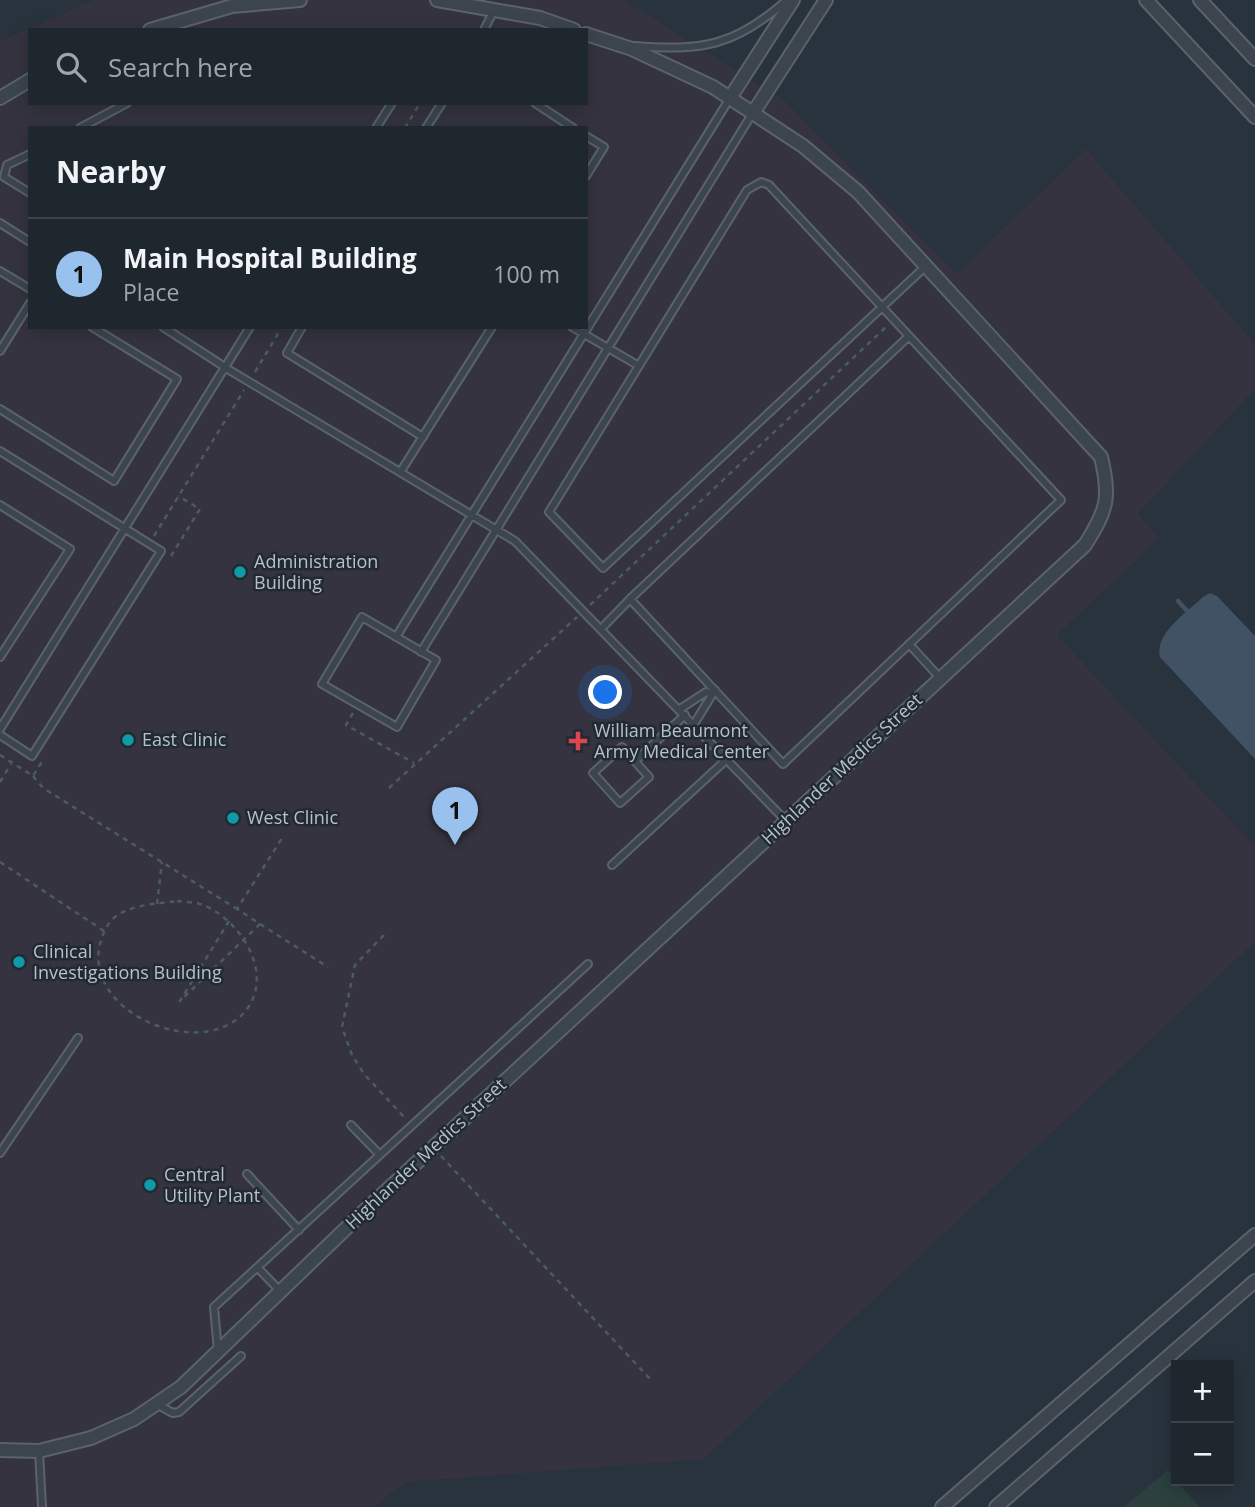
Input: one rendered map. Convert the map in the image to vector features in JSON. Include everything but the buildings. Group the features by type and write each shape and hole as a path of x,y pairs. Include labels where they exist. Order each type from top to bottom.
{"street":[{"path":"157,28 232,6 300,0"},
{"path":"438,0 540,18 569,28"},
{"path":"730,98 793,0"},
{"path":"753,113 826,0"},
{"path":"1146,0 1255,117"},
{"path":"1200,0 1255,59"},
{"name":"Highlander Medics Street","path":"0,1450 39,1451 91,1438 158,1405 218,1352 433,1147 1085,545 1105,513 1108,486 1101,457 858,192 803,146 730,98 621,45 588,35"},
{"path":"0,98 28,81"},
{"path":"942,1507 1255,1235"},
{"path":"996,1507 1255,1281"}],"lane":[{"path":"621,45 686,48 713,46 746,32 787,0"},
{"path":"485,28 494,10"},
{"path":"588,329 730,98"},
{"path":"85,126 124,105"},
{"path":"377,126 391,105"},
{"path":"427,126 441,105"},
{"path":"538,105 570,126"},
{"path":"421,652 753,113"},
{"path":"588,137 604,148 588,173"},
{"path":"28,155 7,165 4,177 28,192"},
{"path":"630,599 713,692 783,764 1061,500 883,307 769,186 761,182 747,190 549,512 603,568 883,307 926,266"},
{"path":"0,223 28,242"},
{"path":"0,271 28,288"},
{"path":"0,351 28,306"},
{"path":"0,409 114,481 177,379 95,329"},
{"path":"166,329 249,382 515,541 786,821"},
{"path":"0,729 247,329"},
{"path":"301,329 286,353 423,437"},
{"path":"401,471 491,329"},
{"path":"575,329 639,366"},
{"path":"396,636 588,329"},
{"path":"602,628 909,336"},
{"path":"0,451 161,551 32,756 0,736"},
{"path":"0,505 70,549 0,656"},
{"path":"362,617 421,652 436,660 397,727 322,684 362,617"},
{"path":"909,644 940,678"},
{"path":"635,761 682,712 706,692 713,692"},
{"path":"694,724 712,699 713,692"},
{"path":"622,747 635,761 649,777 620,803 593,774 622,747"},
{"path":"612,865 727,759"},
{"path":"218,1352 214,1307 588,964"},
{"path":"0,1153 78,1038"},
{"path":"351,1125 380,1155"},
{"path":"247,1174 299,1230"},
{"path":"258,1268 281,1292"},
{"path":"158,1405 173,1413 179,1412 241,1356"},
{"path":"39,1451 42,1507"}],"path":[{"path":"406,126 419,105"},
{"path":"388,788 584,610 886,327"},
{"path":"149,544 281,329"},
{"path":"358,704 346,725 415,764"},
{"path":"0,782 21,749"},
{"path":"33,776 43,788 328,967"},
{"path":"237,909 284,835"},
{"path":"0,862 104,931"},
{"path":"157,904 162,862"},
{"path":"177,901 202,905 229,921 244,941 256,966 256,990 246,1009 228,1026 195,1032 167,1029 138,1018 115,1000 102,982 96,960 104,931 116,916 140,906 177,901"},
{"path":"229,921 180,1001 260,924"},
{"path":"384,935 355,965 342,1027 352,1055 364,1074 412,1126"},
{"path":"433,1147 652,1381"}],"shaded area":[{"name":"William Beaumont Army Medical Center","path":"95,0 624,0 786,102 956,274 1086,149 1255,344 1255,389 1138,514 1160,538 1057,635 1255,847 1255,942 704,1459 407,1482 373,1507 0,1507 0,41 28,29 28,105 588,105 588,28 30,28"}],"green space":[{"path":"1168,1470 1171,1474 1171,1486 1181,1486 1199,1507 1124,1507"}],"water":[{"path":"1210,593 1217,596 1255,636 1255,759 1160,657 1159,648 1167,632"}],"waterway":[{"path":"1178,601 1188,612"}],"place":[{"name":"Administration Building","path":"240,572"},
{"name":"East Clinic","path":"128,740"},
{"name":"William Beaumont Army Medical Center","path":"578,741"},
{"name":"West Clinic","path":"233,818"},
{"name":"Main Hospital Building","path":"455,845"},
{"name":"Clinical Investigations Building","path":"19,962"},
{"name":"Central Utility Plant","path":"150,1185"}]}
